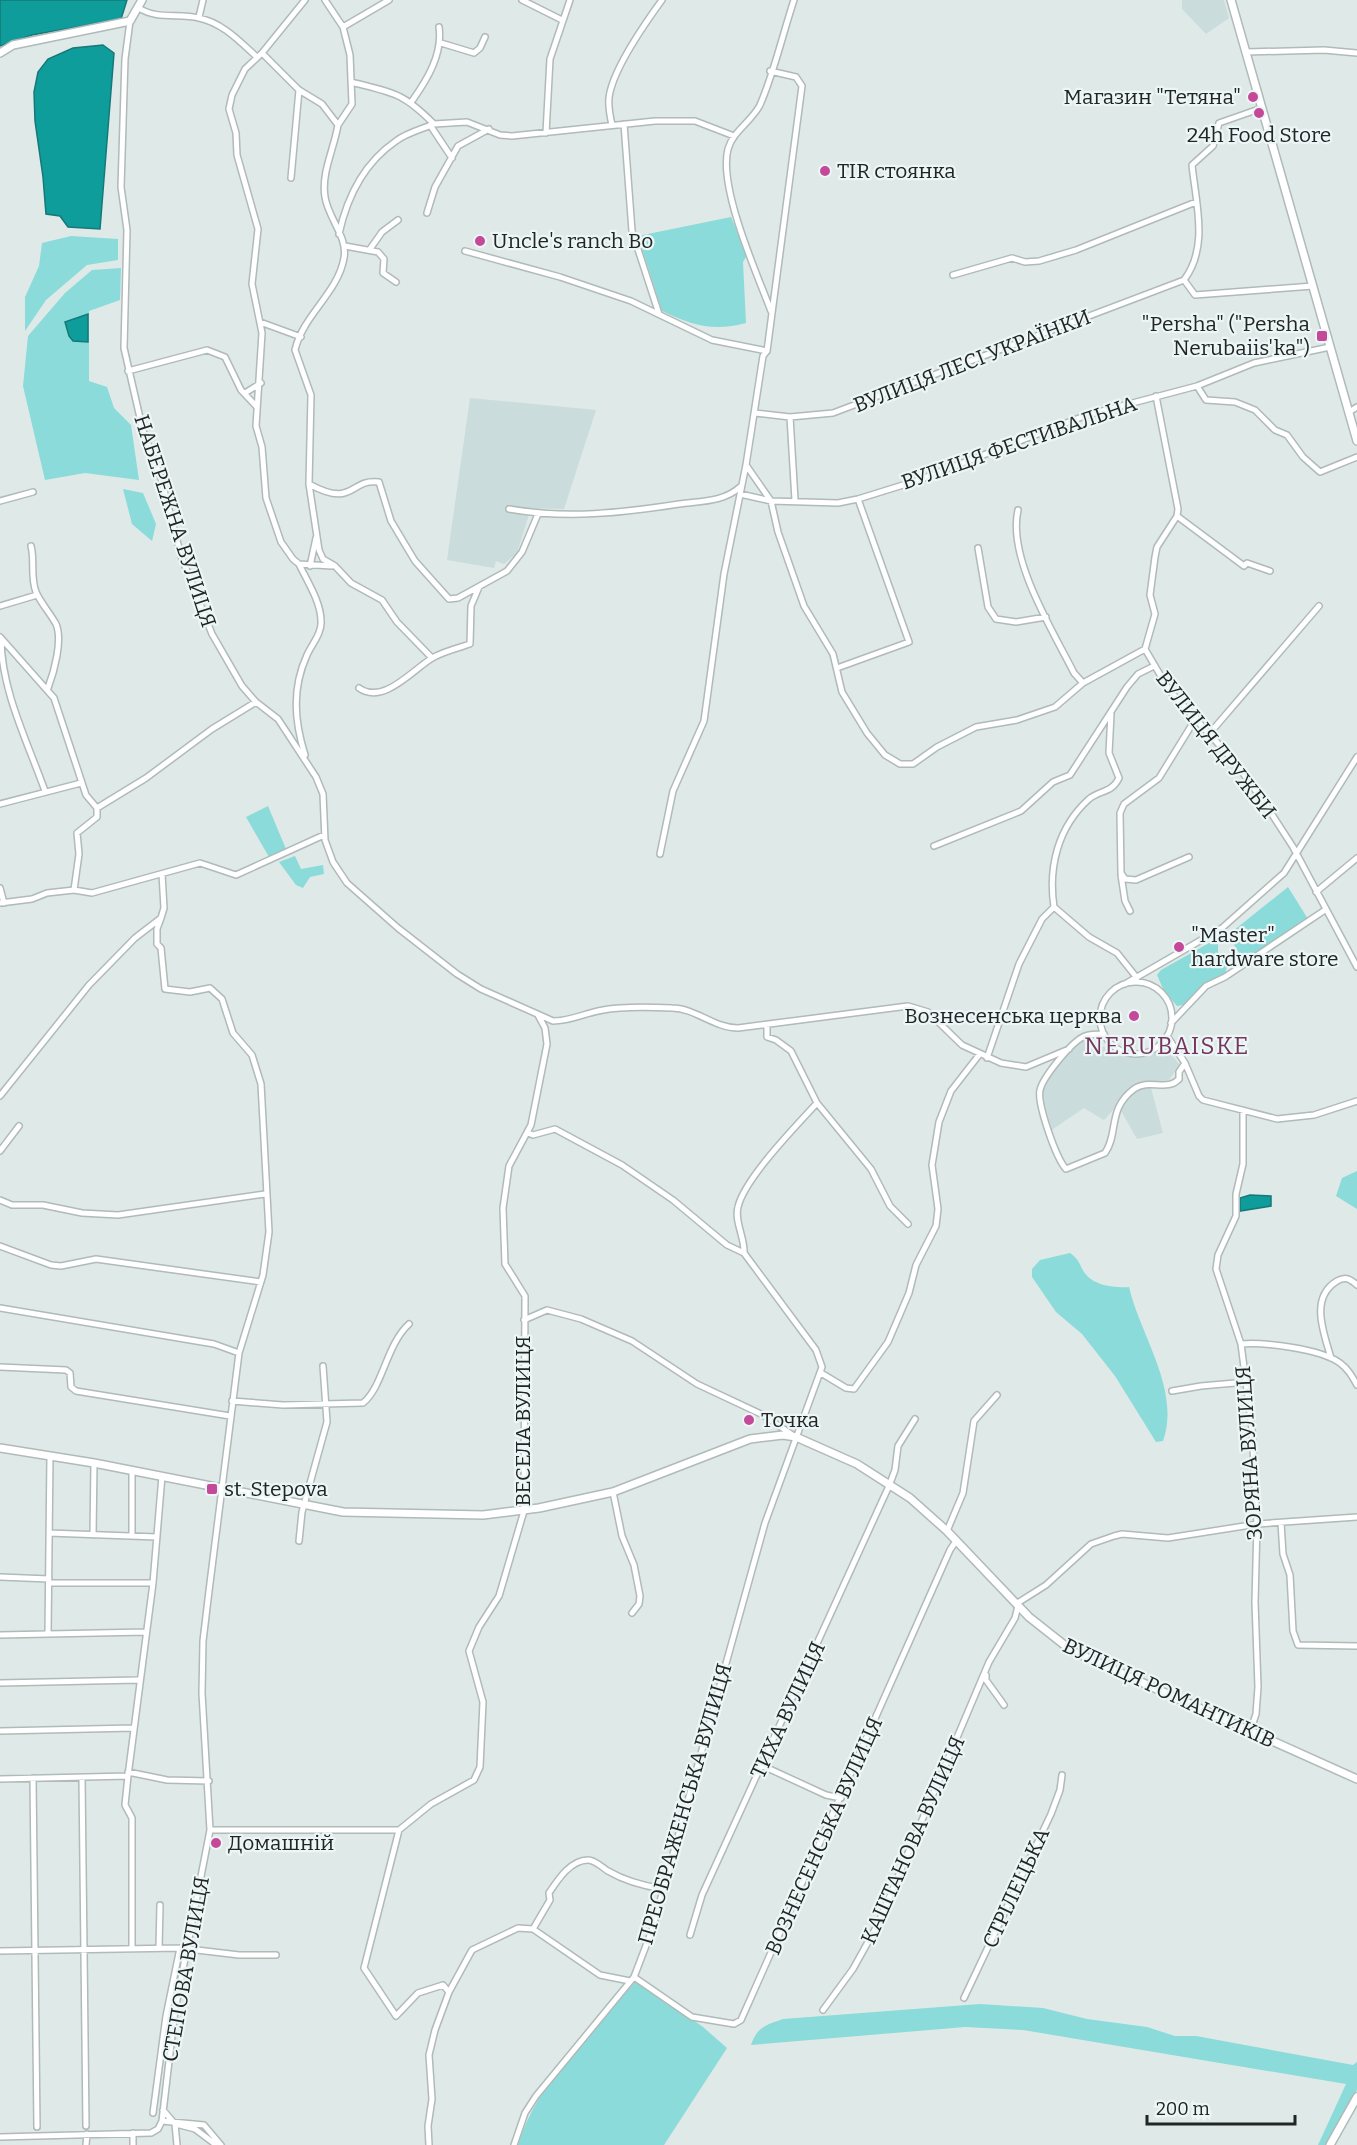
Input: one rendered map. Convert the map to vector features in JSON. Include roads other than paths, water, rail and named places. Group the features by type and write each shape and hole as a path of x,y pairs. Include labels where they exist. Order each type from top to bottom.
{"street":[{"path":"0,53 13,45 130,21 140,8 142,0"},
{"path":"199,17 203,0"},
{"path":"305,0 239,78 229,109 236,133 237,155 258,230 252,284 260,322 261,383 256,405 266,498 281,542 299,564 321,620 319,633 300,674 295,695 296,719 305,759"},
{"path":"325,0 343,27 350,55 351,106 338,125 324,188 327,206 345,246 337,280 317,306 295,350 311,395 309,484 323,559 335,566 351,584 382,600 397,622 432,658"},
{"path":"343,27 389,0"},
{"path":"522,0 562,20"},
{"path":"546,133 550,59 570,0"},
{"path":"612,125 609,112 611,90 630,50 662,0"},
{"path":"772,315 735,210 727,158 734,136 758,108 794,0"},
{"path":"1231,0 1357,441"},
{"path":"140,8 147,14 199,17 226,30 299,90 322,104 338,125"},
{"name":"НАБЕРЕЖНА ВУЛИЦЯ","path":"130,21 125,59 121,187 127,230 123,327 128,371 143,431 159,474 182,556 214,640 242,686 256,702 278,719 305,759 323,794 324,835 339,873 398,928 472,984 553,1021"},
{"path":"412,101 422,86 441,43 439,27"},
{"path":"441,43 474,53 480,48 485,37"},
{"path":"1246,52 1324,50 1357,53"},
{"path":"660,855 673,791 704,721 724,574 756,413 763,356 767,351 802,86 796,77 770,71"},
{"path":"351,82 395,93 412,101 432,124 452,158"},
{"path":"291,178 299,90"},
{"path":"1262,108 1219,123 1213,146 1192,165 1199,234 1197,258 1184,280 1195,295 1313,286"},
{"path":"339,234 354,187 373,162 396,140 432,124 467,122 512,136 655,120 695,120 734,136"},
{"path":"624,124 632,231 659,315"},
{"path":"427,213 435,187 463,141 489,129"},
{"path":"954,275 1012,258 1025,262 1039,261 1076,250 1196,202"},
{"path":"370,249 382,232 398,220"},
{"path":"345,246 370,249 382,255 383,273 396,282"},
{"path":"465,251 560,277 632,301 712,340 767,351"},
{"name":"ВУЛИЦЯ ЛЕСІ УКРАЇНКИ","path":"756,413 790,417 833,413 876,399 1184,280"},
{"path":"260,322 301,337"},
{"name":"ВУЛИЦЯ ФЕСТИВАЛЬНА","path":"740,491 771,501 838,503 858,499 916,481 1088,415 1197,386 1254,363 1330,347"},
{"path":"128,371 207,350 225,357 233,377 256,405"},
{"path":"245,393 261,383"},
{"path":"1197,386 1206,400 1235,402 1255,410 1275,430 1287,435 1303,456 1320,472 1357,457"},
{"path":"746,465 771,501 778,532 804,606 833,654 842,692 867,733 885,754 894,761 907,765 913,764 937,747 976,728 1017,720 1055,707 1083,683 1145,650 1155,614 1150,595 1157,547 1177,516 1156,396"},
{"path":"1349,412 1357,407"},
{"path":"790,417 795,500"},
{"path":"309,484 328,495 339,495 372,482 379,482 391,521 415,561 442,594 453,599 507,571 516,562 538,514"},
{"path":"509,509 538,514 611,514 723,498 740,491"},
{"path":"0,501 33,492"},
{"path":"837,668 909,642 858,499"},
{"path":"1018,510 1018,539 1027,579 1074,673 1083,683"},
{"path":"1177,516 1244,566 1247,563 1270,571"},
{"path":"310,566 317,533"},
{"path":"31,546 33,558 31,570 37,595 57,627 53,670 48,688"},
{"path":"978,548 988,607 996,619 1016,622 1046,617"},
{"path":"299,564 335,566"},
{"path":"359,688 372,693 397,684 432,658 470,644 471,606 479,586"},
{"path":"0,606 37,595"},
{"path":"1210,733 1319,606"},
{"path":"1,638 26,669 48,688 54,698 81,783 86,795 97,808 97,817 77,833 79,854 74,890"},
{"path":"1,638 1,657 6,682 45,791"},
{"name":"ВУЛИЦЯ ДРУЖБИ","path":"1145,650 1169,690 1210,733 1264,802 1293,847 1357,967"},
{"path":"934,846 1021,811 1053,782 1070,775 1132,681 1154,666"},
{"path":"97,808 146,778 195,740 256,702"},
{"path":"1111,714 1109,753 1119,778 1116,786 1088,800 1057,844 1052,891 1054,907 1098,944 1117,953 1137,978"},
{"path":"1130,911 1125,901 1121,873 1121,808 1159,778 1196,718"},
{"path":"1125,984 1142,984 1159,992 1169,1006 1171,1023 1167,1036 1154,1049 1134,1054 1114,1047 1104,1034 1100,1020 1103,1004 1114,990 1222,928 1284,873 1357,757"},
{"path":"0,804 81,783"},
{"path":"0,888 2,903 32,899 47,893 74,890 93,893 200,863 236,875 324,835"},
{"path":"1121,873 1130,881 1136,880 1189,857"},
{"path":"1316,892 1357,858"},
{"path":"0,1096 89,985 135,938 161,918 164,908 162,874"},
{"path":"987,1058 1019,964 1038,925 1054,907"},
{"path":"1171,1023 1206,986 1225,977 1325,910"},
{"name":"СТЕПОВА ВУЛИЦЯ","path":"161,918 157,930 157,944 161,948 165,989 190,992 210,988 214,991 222,999 233,1033 252,1055 261,1084 265,1194 269,1232 261,1282 239,1353 230,1416 203,1641 202,1693 209,1781 210,1830 189,1949 175,2010 162,2121"},
{"path":"537,1014 545,1028 553,1021 565,1021 594,1011 616,1008 672,1008 728,1028 767,1026 916,1006 937,1018 945,1030 979,1055 987,1058 1026,1067 1069,1049"},
{"path":"767,1026 767,1037 784,1044 798,1061 817,1103 871,1169 890,1206 908,1224"},
{"name":"ВЕСЕЛА ВУЛИЦЯ","path":"399,1830 418,1813 474,1780 478,1775 483,1702 469,1651 479,1627 499,1596 524,1511 525,1296 509,1271 503,1252 503,1208 509,1166 516,1149 528,1133 547,1044 545,1028"},
{"path":"1104,1034 1085,1036 1069,1049 1043,1081 1040,1095 1044,1120 1066,1169 1105,1153 1112,1139 1112,1122 1119,1107 1134,1089 1151,1083 1167,1086 1179,1080 1186,1082 1191,1077"},
{"path":"1167,1036 1202,1099 1277,1119 1296,1119 1357,1101"},
{"path":"528,1133 555,1129 622,1166 673,1200 728,1245 744,1253 816,1350 820,1359 821,1372 846,1388 857,1388 888,1342 909,1293 916,1265 936,1226 938,1209 932,1165 939,1122 951,1091 979,1055"},
{"path":"1179,1080 1179,1072 1185,1067"},
{"path":"744,1253 738,1207 748,1186 767,1160 817,1103"},
{"name":"ЗОРЯНА ВУЛИЦЯ","path":"1243,1110 1243,1164 1236,1194 1236,1216 1218,1256 1216,1269 1241,1344 1252,1430 1257,1524 1255,1602 1258,1687 1256,1714 1250,1732"},
{"path":"0,1152 20,1126"},
{"path":"0,1200 12,1205 43,1205 82,1213 118,1215 265,1194"},
{"path":"0,1246 51,1265 61,1266 96,1259 261,1282"},
{"path":"1331,1358 1322,1320 1322,1296 1328,1287 1342,1278 1350,1279 1357,1285"},
{"path":"0,1308 214,1344 239,1353"},
{"path":"524,1320 547,1310 609,1330 632,1341 697,1384 763,1415 796,1437"},
{"path":"232,1401 357,1405 368,1399 393,1344 410,1324"},
{"path":"1241,1344 1256,1342 1331,1358 1345,1367 1357,1385"},
{"path":"298,1541 305,1506 325,1436 328,1405 323,1366"},
{"path":"0,1367 66,1370 70,1373 71,1387 76,1391 230,1416"},
{"name":"ПРЕОБРАЖЕНСЬКА ВУЛИЦЯ","path":"513,2143 536,2096 632,1979 652,1930 765,1524 821,1372"},
{"path":"1172,1391 1246,1382"},
{"path":"947,1531 963,1493 974,1421 997,1395"},
{"name":"ТИХА ВУЛИЦЯ","path":"690,1935 702,1895 763,1766 889,1486 895,1470 898,1446 915,1419"},
{"path":"0,1448 132,1470 305,1506 369,1514 483,1515 524,1511 614,1492 750,1438 783,1435 796,1437"},
{"name":"ВУЛИЦЯ РОМАНТИКІВ","path":"796,1437 857,1464 910,1498 947,1531 1017,1605 1072,1651 1357,1779"},
{"path":"48,1634 50,1456"},
{"path":"93,1535 94,1463"},
{"path":"132,1470 132,1536"},
{"path":"132,1948 132,1818 125,1805 138,1680 153,1582 162,1476"},
{"path":"614,1492 622,1536 634,1565 640,1596 639,1604 632,1613"},
{"path":"1017,1605 1046,1584 1091,1544 1114,1536 1122,1534 1168,1538 1257,1524 1357,1517"},
{"path":"1281,1523 1283,1554 1290,1575 1293,1630 1298,1645 1357,1646"},
{"path":"49,1533 157,1537"},
{"name":"ВОЗНЕСЕНСЬКА ВУЛИЦЯ","path":"632,1979 692,2017 734,2024 741,2020 956,1541"},
{"path":"0,1577 49,1581 153,1582"},
{"name":"КАШТАНОВА ВУЛИЦЯ","path":"823,2010 853,1969 878,1924 990,1662 1016,1618 1017,1605"},
{"path":"0,1635 145,1632"},
{"path":"986,1671 986,1680 1004,1706"},
{"path":"0,1683 138,1680"},
{"path":"0,1731 133,1728"},
{"path":"763,1766 826,1795 841,1798"},
{"path":"0,1779 82,1778 128,1774 167,1780 209,1781"},
{"name":"СТРІЛЕЦЬКА","path":"964,1998 1051,1814 1060,1790 1062,1775"},
{"path":"33,1778 37,2127"},
{"path":"82,1778 86,2126"},
{"path":"210,1830 399,1830 364,1968 396,2016 424,1990 443,1985 449,1992"},
{"path":"533,1929 550,1900 549,1893 553,1887 564,1873 581,1862 594,1861 623,1878 663,1889"},
{"path":"159,1948 160,1905"},
{"path":"429,2145 428,2126 432,2099 429,2055 435,2030 449,1992 472,1950 508,1931 518,1928 533,1929 600,1975 632,1979"},
{"path":"0,1951 180,1948 239,1955 276,1955"},
{"path":"153,2114 166,2016 180,1948"},
{"path":"1330,2145 1357,2097"},
{"path":"162,2109 176,2124 177,2145"},
{"path":"0,2136 151,2133 158,2129 162,2121 195,2129 216,2145"},
{"path":"176,2124 204,2125 221,2145"},
{"path":"133,2133 133,2145"},
{"path":"86,2145 87,2134"},
{"path":"42,2136 42,2145"}],"place":[{"name":"Магазин \"Тетяна\"","path":"1253,97"},
{"name":"24h Food Store","path":"1259,113"},
{"name":"TIR стоянка","path":"825,171"},
{"name":"Uncle's ranch Bo","path":"480,241"},
{"name":"\"Persha\" (\"Persha Nerubaiis'ka\")","path":"1322,336"},
{"name":"\"Master\" hardware store","path":"1179,947"},
{"name":"Вознесенська церква","path":"1134,1016"},
{"name":"Точка","path":"749,1420"},
{"name":"st. Stepova","path":"212,1489"},
{"name":"Домашній","path":"216,1843"}],"district":[{"name":"NERUBAISKE","path":"1167,1046"}]}
